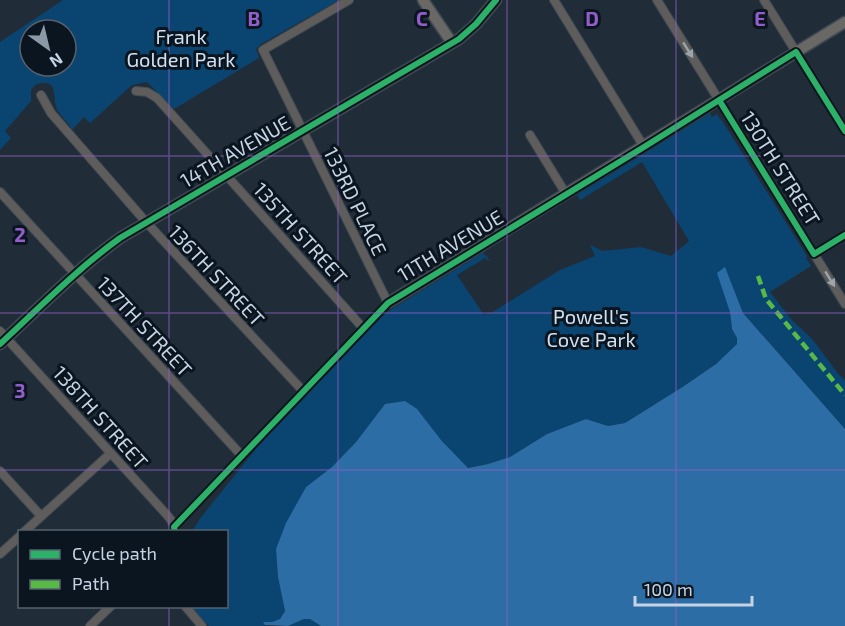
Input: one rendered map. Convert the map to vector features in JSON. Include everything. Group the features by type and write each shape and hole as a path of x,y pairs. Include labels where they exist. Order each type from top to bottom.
{"street":[{"name":"133RD PLACE","path":"349,0 263,50 388,303"},
{"path":"423,0 452,43"},
{"name":"14TH AVENUE","path":"2,338 75,274 129,231 452,43 468,32 496,0"},
{"path":"554,0 644,147"},
{"name":"130TH STREET","path":"657,0 845,304"},
{"path":"764,0 845,132"},
{"name":"11TH AVENUE","path":"175,529 388,303 845,22"},
{"name":"135TH STREET","path":"136,91 147,92 157,98 363,328"},
{"name":"136TH STREET","path":"41,95 51,113 146,222 303,391"},
{"path":"530,135 566,194"},
{"name":"137TH STREET","path":"0,192 242,456"},
{"path":"814,254 845,236"},
{"name":"138TH STREET","path":"2,338 111,453 167,515 175,529"},
{"path":"25,530 111,453"},
{"path":"0,471 41,516"},
{"path":"0,554 18,538"},
{"path":"90,626 109,608"},
{"path":"187,608 202,626"}],"green space":[{"name":"Frank Golden Park","path":"63,0 337,0 261,44 256,49 259,58 174,109 147,82 132,85 90,123 84,117 72,130 56,107 52,86 49,83 35,85 31,90 31,101 5,131 11,138 0,150 0,42 18,30 18,78 78,78 78,18 36,18"},
{"name":"Powell's Cove Park","path":"710,113 712,117 717,114 807,256 811,266 770,292 845,380 845,429 743,313 725,268 732,329 737,338 737,344 716,364 625,423 608,426 586,419 547,434 510,457 468,468 441,440 385,404 356,442 332,467 306,487 276,549 278,577 285,611 280,619 264,622 266,626 209,626 192,608 228,608 228,530 193,530 272,429 371,324 484,252 490,262 485,258 457,275 484,315 491,313 560,270 595,256 590,245 603,251 641,247 671,256 689,241 642,162 580,200 577,195"},
{"path":"304,619 310,619 321,626 288,626"}],"shaded area":[{"path":"725,267 743,313 845,429 845,626 321,626 310,619 304,619 288,626 265,625 263,622 280,619 285,611 278,577 276,549 286,523 306,487 332,467 356,442 385,404 405,401 417,409 441,440 468,468 510,457 547,434 586,419 608,426 625,423 716,364 737,344 730,312 717,273"}],"marked path":[{"path":"758,276 766,299 845,395"}],"cycle path":[{"path":"0,344 73,276 120,238 459,39 476,24 496,0"},
{"path":"175,530 174,527 388,303 796,52 845,131"},
{"path":"719,100 814,254 845,235"}]}
